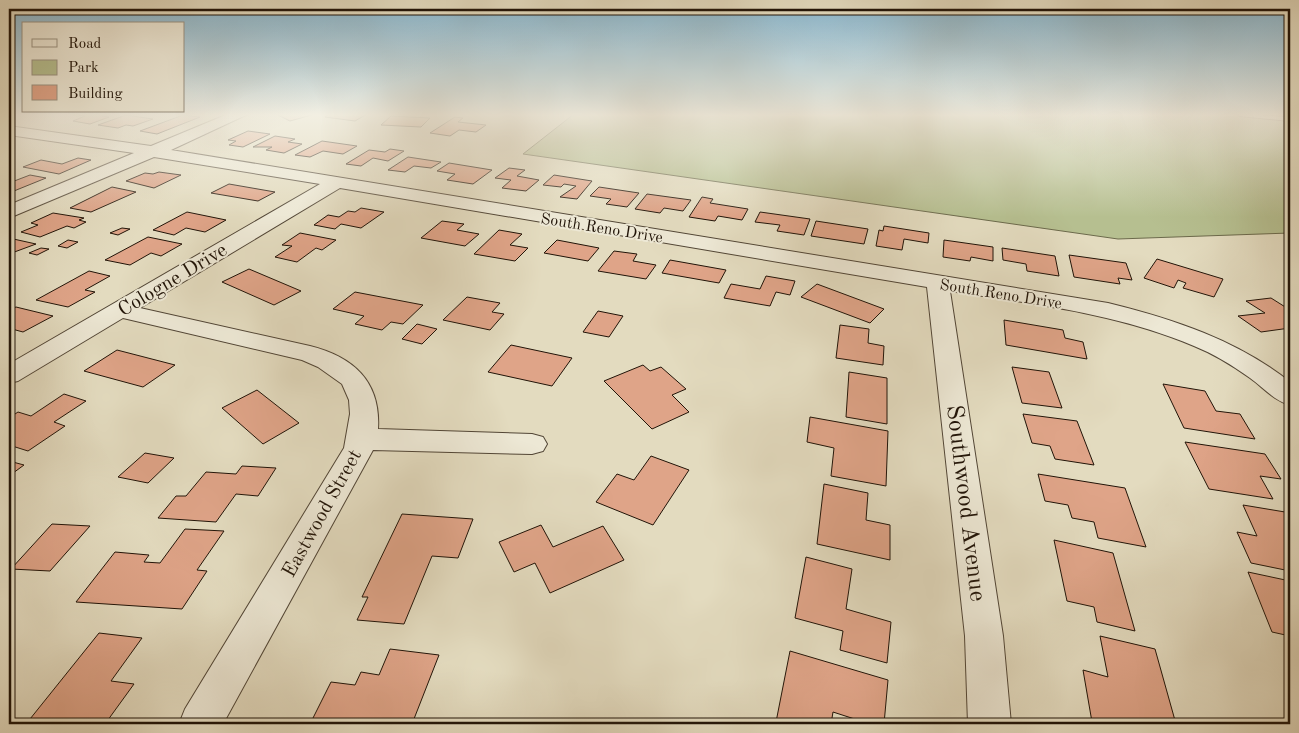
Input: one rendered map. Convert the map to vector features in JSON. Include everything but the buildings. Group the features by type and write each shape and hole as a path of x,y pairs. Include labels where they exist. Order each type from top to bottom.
{"street":[{"name":"South Reno Drive","path":"128,148 1108,310 1218,346 1254,368 1290,396"},
{"path":"9,212 162,148"},
{"name":"Cologne Drive","path":"9,375 335,183"},
{"name":"Southwood Avenue","path":"938,282 984,636 989,724"},
{"name":"Eastwood Street","path":"120,310 310,354 330,362 347,373 359,388 366,405 366,426 350,465 200,724"},
{"path":"362,439 532,444"}],"green space":[{"path":"530,148 1290,148 1290,233 1118,239 523,154"}]}
